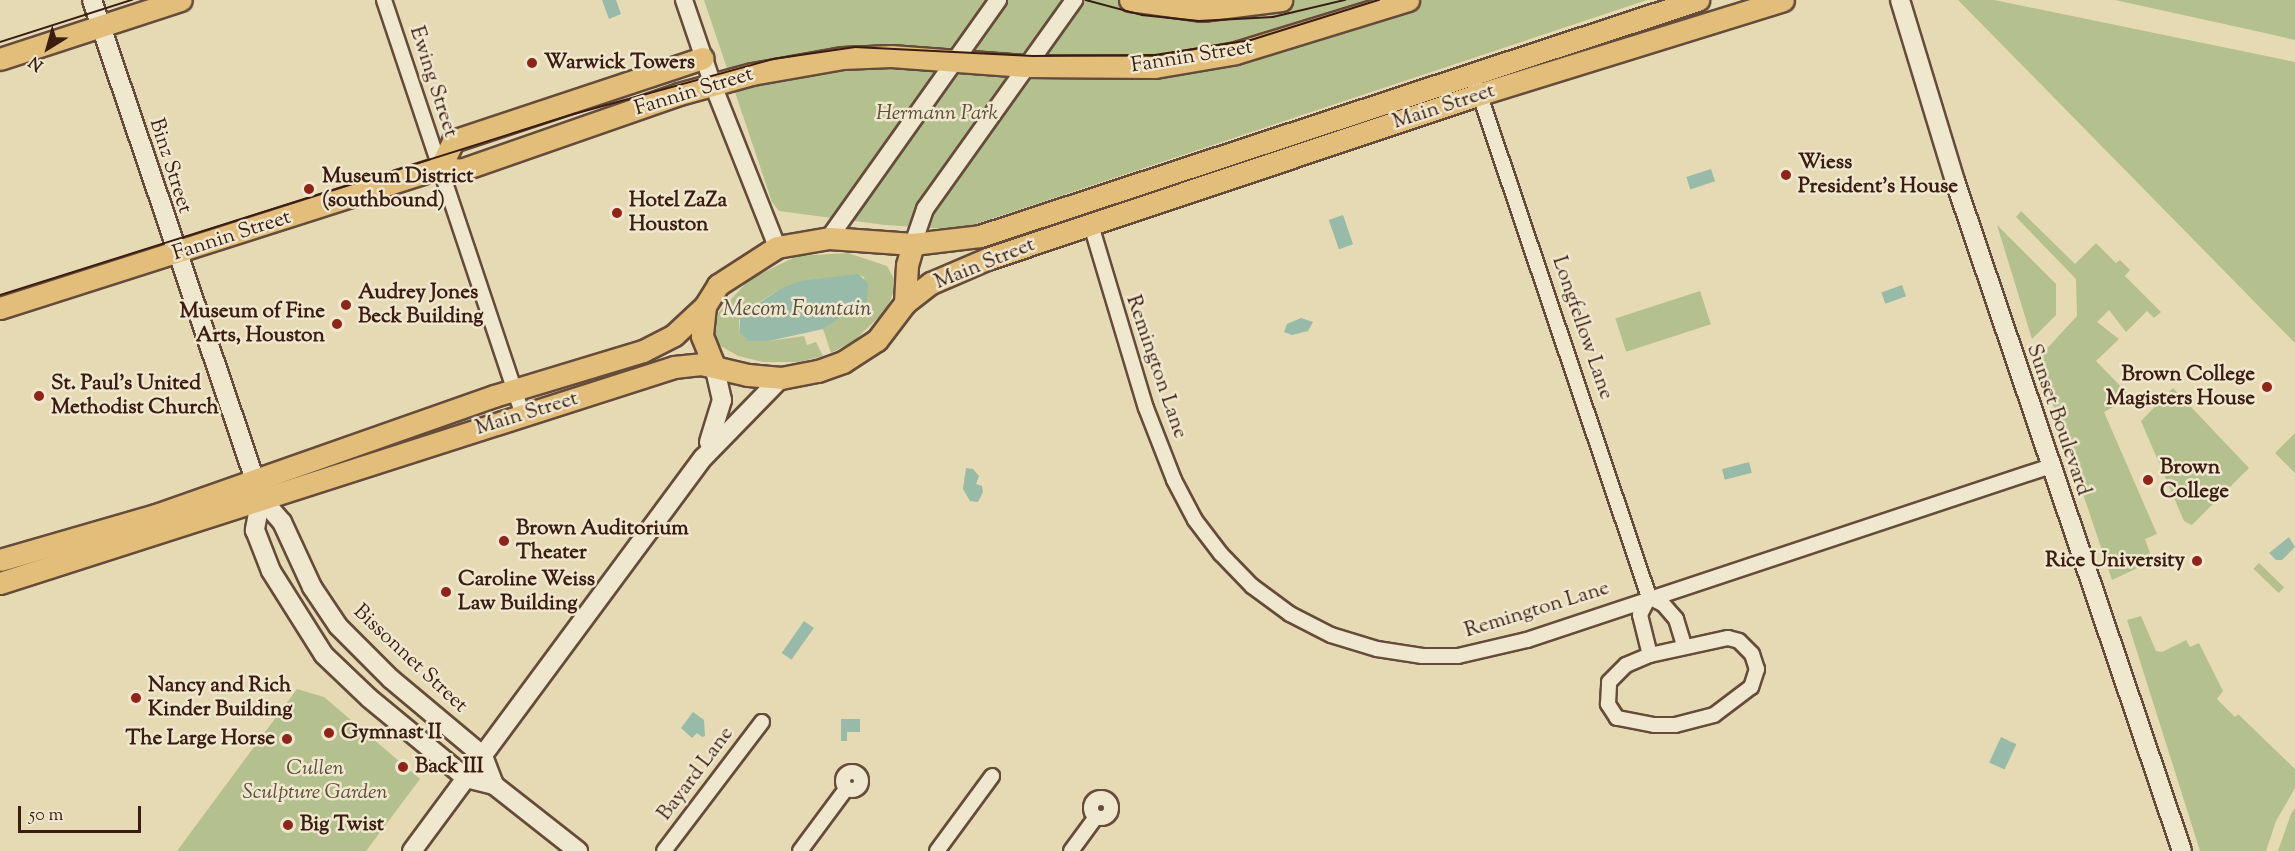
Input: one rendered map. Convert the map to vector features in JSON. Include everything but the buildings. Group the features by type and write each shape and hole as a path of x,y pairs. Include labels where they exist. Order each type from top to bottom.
{"main road":[{"name":"Binz Street","path":"92,0 175,255 258,490"},
{"path":"0,59 181,0"},
{"path":"1130,0 1202,10 1281,0"},
{"name":"Fannin Street","path":"0,308 175,255 440,168 461,170 752,74 842,58 954,60 1025,66 1155,67 1236,54 1408,0"},
{"name":"Main Street","path":"0,583 258,490 514,390 644,351 674,335 705,306 718,285 777,247 829,238 913,244 980,236 1698,0"},
{"name":"Main Street","path":"0,560 523,415 674,367 714,366 748,375 781,378 818,371 861,352 893,322 904,303 931,283 987,259 1480,94 1783,0"},
{"name":"Sunset Boulevard","path":"1900,0 1955,181 2182,851"},
{"path":"440,168 453,141 704,58"},
{"path":"891,244 907,265"},
{"path":"904,303 907,265 913,244"},
{"path":"704,457 719,420 722,400 714,366 702,336 705,306"},
{"path":"412,851 704,457 781,378"},
{"path":"258,490 255,530 271,571 324,655 369,698 466,778 494,785 578,851"},
{"name":"Bissonnet Street","path":"258,490 282,522 307,578 338,626 391,679 483,756 494,785"}],"street":[{"name":"Ewing Street","path":"384,0 523,415"},
{"path":"684,0 713,85 777,247"},
{"path":"829,238 998,0"},
{"path":"913,244 925,209 1074,0"},
{"name":"Longfellow Lane","path":"1473,74 1649,597"},
{"name":"Remington Lane","path":"1090,225 1146,408 1174,480 1195,520 1221,554 1252,586 1290,614 1331,634 1377,649 1422,656 1458,656 1527,640 1649,597 1770,562 2051,466"},
{"path":"1650,655 1640,615 1649,597 1663,604 1676,619 1684,646"},
{"path":"1728,638 1739,641 1752,654 1757,669 1751,687 1735,703 1696,721 1654,725 1617,718 1608,704 1609,682 1620,668 1650,655 1684,646 1728,638"},
{"name":"Bayard Lane","path":"664,851 762,722"},
{"path":"937,851 992,776"},
{"path":"800,851 846,789"},
{"path":"1071,851 1096,817"}],"green space":[{"name":"Hermann Park","path":"704,0 1647,0 970,226 949,229 885,225 779,211 772,202"},
{"path":"1958,0 1994,0 2295,62 2295,343"},
{"path":"2115,0 2295,0 2295,40 2265,33"},
{"path":"2021,211 2075,264 2096,243 2116,263 2120,260 2130,270 2125,276 2161,312 2154,318 2147,311 2126,332 2109,310 2097,322 2119,339 2096,361 2131,397 2104,412 2157,534 2145,539 2150,553 2146,564 2112,580 2039,363 2040,356 2077,316 2076,279 2016,217"},
{"path":"1997,225 2056,284 2056,315 2032,339"},
{"path":"848,253 887,266 897,284 886,310 855,340 831,353 823,329 867,302 864,277 858,275 780,289 747,310 739,320 740,333 769,341 804,336 807,345 816,342 823,356 799,362 763,362 738,356 719,345 714,331 718,313 750,279 797,256"},
{"path":"1700,291 1711,324 1626,352 1615,319"},
{"path":"2173,388 2249,468 2192,525 2184,521 2141,421"},
{"path":"2295,433 2295,473 2275,453"},
{"path":"2259,563 2284,587 2279,593 2253,569"},
{"path":"2141,616 2156,651 2162,652 2186,640 2190,647 2199,643 2223,691 2217,699 2235,717 2238,714 2295,769 2295,788 2276,821 2266,851 2200,851 2127,620"},
{"name":"Cullen Sculpture Garden","path":"297,689 324,697 420,779 366,851 177,851"},
{"path":"2295,808 2295,851 2278,851 2291,814"}],"water":[{"path":"602,0 616,0 621,14 609,19"},
{"path":"1711,169 1715,181 1690,189 1686,177"},
{"path":"1343,215 1353,244 1339,249 1329,220"},
{"name":"Mecom Fountain","path":"858,274 868,283 867,302 823,329 769,341 749,341 740,333 740,316 780,289 800,281"},
{"path":"1902,285 1906,296 1885,304 1881,293"},
{"path":"1301,318 1313,322 1308,331 1292,335 1284,332 1287,324"},
{"path":"1749,462 1752,473 1725,480 1722,469"},
{"path":"966,468 973,469 979,476 976,484 982,486 983,492 978,502 970,501 963,489"},
{"path":"2289,537 2295,547 2282,560 2276,560 2269,553"},
{"path":"804,621 814,628 791,660 782,653"},
{"path":"693,712 704,720 705,736 702,737 697,733 692,738 681,728"},
{"path":"841,719 860,719 860,732 847,732 847,741 841,741"},
{"path":"2001,737 2016,744 2005,770 1989,762"}],"tram line":[{"path":"0,42 132,0"},
{"path":"1086,0 1142,15 1199,21 1273,17 1345,0"},
{"path":"0,295 574,114 773,59 855,47 1033,56 1155,55 1251,40 1379,0"}],"place":[{"name":"Warwick Towers","path":"532,63"},
{"name":"Wiess President's House","path":"1786,175"},
{"name":"Museum District (southbound)","path":"309,189"},
{"name":"Hotel ZaZa Houston","path":"617,213"},
{"name":"Audrey Jones Beck Building","path":"346,305"},
{"name":"Museum of Fine Arts, Houston","path":"337,324"},
{"name":"Brown College Magisters House","path":"2267,387"},
{"name":"St. Paul's United Methodist Church","path":"39,396"},
{"name":"Brown College","path":"2148,480"},
{"name":"Brown Auditorium Theater","path":"504,541"},
{"name":"Rice University","path":"2197,561"},
{"name":"Caroline Weiss Law Building","path":"446,592"},
{"name":"Nancy and Rich Kinder Building","path":"136,698"},
{"name":"Gymnast II","path":"329,733"},
{"name":"The Large Horse","path":"287,739"},
{"name":"Back III","path":"403,767"},
{"name":"Big Twist","path":"288,825"}]}
